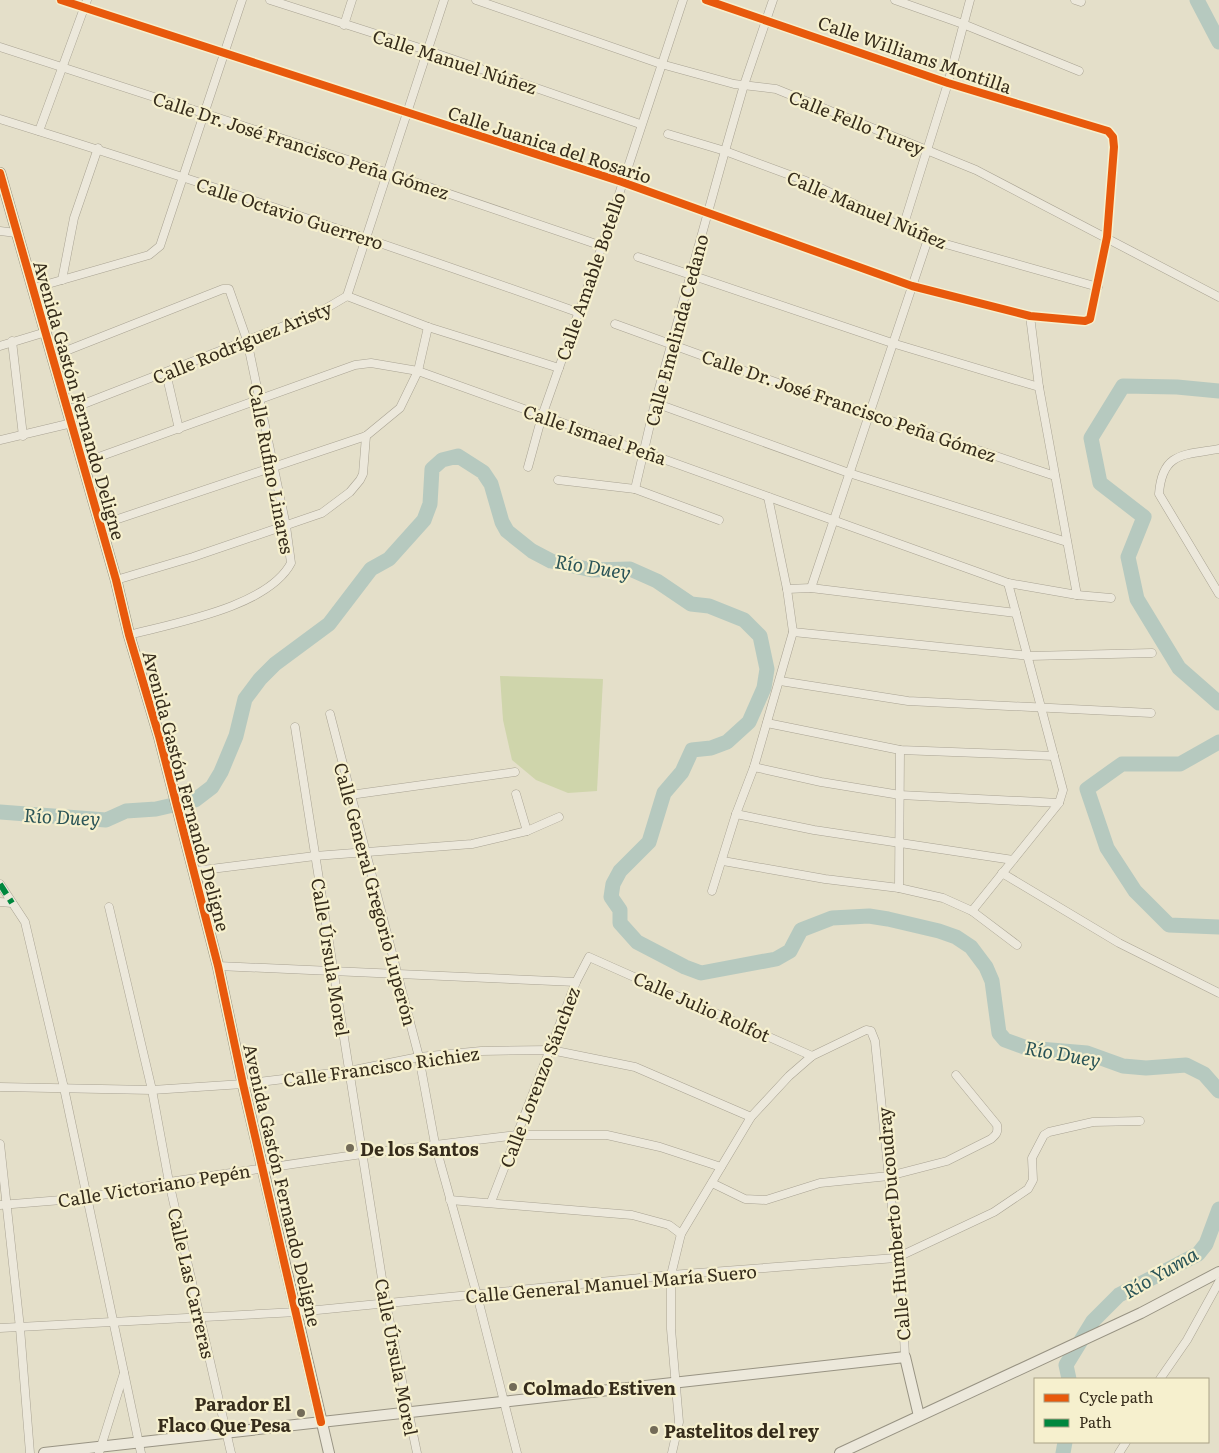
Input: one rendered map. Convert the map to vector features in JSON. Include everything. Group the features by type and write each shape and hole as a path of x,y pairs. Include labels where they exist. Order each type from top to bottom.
{"main road":[{"name":"Avenida Gastón Fernando Deligne","path":"0,174 116,580 129,636 159,736 195,871 218,966 262,1169 329,1453"},
{"path":"840,1453 1141,1313 1219,1272"},
{"path":"44,1453 100,1450 139,1442 503,1403 675,1381 905,1357"},
{"name":"Calle Humberto Ducoudray","path":"905,1357 919,1416"}],"street":[{"name":"Calle Juanica del Rosario","path":"61,0 86,3 407,114 622,182 912,286 1030,316 1085,320 1090,319 1098,286"},
{"path":"34,288 149,255 160,246 242,0"},
{"name":"Calle Manuel Núñez","path":"270,0 426,50 640,124"},
{"path":"344,25 352,0"},
{"name":"Calle Rodríguez Aristy","path":"68,410 320,312 347,296 368,238 426,50 444,0"},
{"name":"Calle Fello Turey","path":"476,0 661,64 744,85 776,89 976,170 1219,297"},
{"name":"Calle Amable Botello","path":"528,467 542,416 577,312 602,246 640,124 683,0"},
{"name":"Calle Williams Montilla","path":"706,0 948,83 1108,131 1113,137 1107,237"},
{"name":"Calle Emelinda Cedano","path":"635,489 655,403 725,151 744,85 774,0"},
{"path":"903,228 948,83 970,0"},
{"path":"898,1 963,24 1079,71"},
{"path":"39,131 86,3"},
{"name":"Calle Dr. José Francisco Peña Gómez","path":"0,46 388,173 602,246"},
{"name":"Calle Octavio Guerrero","path":"0,119 98,148 368,238 577,312"},
{"name":"Calle Manuel Núñez","path":"668,134 725,151 806,181 928,239 1098,286"},
{"path":"62,280 72,226 98,148"},
{"path":"0,230 16,233"},
{"path":"1098,286 1107,237"},
{"path":"811,588 928,239"},
{"path":"638,257 892,343 1039,386"},
{"name":"Calle Rufino Linares","path":"53,356 226,289 229,290 246,340 292,555 291,563 284,574 257,596 229,607 129,636"},
{"path":"347,296 428,326 559,368"},
{"path":"1030,316 1039,386 1077,595"},
{"name":"Calle Dr. José Francisco Peña Gómez","path":"615,324 778,383 1055,476"},
{"path":"100,525 366,436 396,413 418,371 428,326"},
{"path":"0,346 46,332"},
{"path":"12,341 23,436"},
{"name":"Calle Ismael Peña","path":"82,463 360,363 376,364 418,371 1008,583 1077,595 1111,598"},
{"path":"166,373 179,428"},
{"path":"655,403 849,473 1067,542"},
{"path":"0,440 72,423"},
{"path":"116,580 322,513 350,492 363,474 366,436"},
{"path":"1219,449 1181,456 1167,464 1160,476 1159,494 1219,594"},
{"path":"558,480 635,489 719,520"},
{"path":"712,891 723,861 736,814 754,767 793,632 787,589 768,498"},
{"path":"972,911 1059,803 1063,790 1030,656 1008,583"},
{"path":"787,589 811,588 1016,613"},
{"path":"793,632 1030,656 1152,652"},
{"path":"780,682 908,701 1151,713"},
{"name":"Calle General Gregorio Luperón","path":"330,714 419,1057 435,1144 477,1296 517,1453"},
{"path":"767,723 900,750 1054,756"},
{"name":"Calle Úrsula Morel","path":"295,727 386,1304 417,1453"},
{"path":"899,888 900,750"},
{"path":"754,767 822,782 900,795 1059,803"},
{"path":"350,795 515,772"},
{"path":"516,794 527,831"},
{"path":"736,814 814,830 1013,860"},
{"path":"195,871 315,856 472,844 527,831 559,817"},
{"path":"723,861 825,879 899,888 943,898 972,911 1017,945"},
{"path":"1002,873 1119,944 1219,993"},
{"path":"0,884 25,922 64,1088 141,1453"},
{"path":"0,902 12,904"},
{"name":"Calle Las Carreras","path":"109,907 152,1090 169,1182 231,1453"},
{"name":"Calle Lorenzo Sánchez","path":"490,1202 585,959 592,956"},
{"name":"Calle Julio Rolfot","path":"592,956 812,1056"},
{"path":"218,966 576,982"},
{"name":"Calle Humberto Ducoudray","path":"812,1056 860,1031 871,1032 875,1040 905,1357"},
{"name":"Calle Francisco Richiez","path":"0,1087 152,1090 243,1084 350,1071 419,1057 481,1052 551,1050 635,1067 751,1117"},
{"path":"672,1453 679,1422 670,1275 681,1234 751,1117 789,1076 812,1056"},
{"path":"712,1183 746,1199 766,1200 820,1183 889,1176 947,1161 997,1135 997,1125 956,1075"},
{"name":"Calle General Manuel María Suero","path":"0,1328 297,1312 477,1296 670,1275 896,1258 994,1212 1028,1190 1033,1180 1032,1158 1044,1135 1049,1132 1093,1122 1140,1121"},
{"name":"Calle Victoriano Pepén","path":"3,1205 86,1198 169,1182 435,1144 517,1135 607,1135 660,1147 721,1167"},
{"path":"0,1144 3,1205 20,1328 30,1453"},
{"path":"450,1200 632,1215 669,1225 681,1234"},
{"path":"1161,1378 1186,1340 1219,1282"},
{"path":"100,1450 124,1371"}],"green space":[{"path":"500,676 603,679 597,791 568,793 536,780 512,760 503,720"}],"waterway":[{"path":"1197,0 1219,42"},
{"path":"1219,391 1177,387 1123,386 1091,438 1100,483 1144,517 1128,557 1137,599 1179,668 1219,703"},
{"name":"Río Duey","path":"0,812 106,820 126,811 156,809 195,800 212,787 221,772 236,736 245,699 260,679 275,664 329,624 371,569 389,559 424,520 430,504 432,469 442,460 458,456 483,472 491,484 502,522 507,531 532,551 551,561 592,570 630,569 657,581 691,604 709,606 744,620 760,636 767,669 764,688 749,722 727,742 711,748 692,750 682,772 664,793 649,842 620,871 613,884 611,897 620,910 620,923 637,942 685,967 701,973 776,959 790,951 801,930 832,918 869,916 939,931 956,937 971,947 986,967 992,981 999,1033 1005,1040 1027,1048 1087,1053 1123,1066 1146,1068 1186,1065 1204,1074 1219,1091"},
{"path":"1219,742 1180,764 1122,764 1087,789 1107,848 1135,891 1169,925 1219,927"},
{"name":"Río Yuma","path":"1069,1378 1066,1365 1093,1321 1119,1295 1198,1254 1206,1244 1219,1209"},
{"name":"Río Yuma","path":"1063,1453 1065,1443"}],"marked path":[{"path":"0,884 12,903"}],"cycle path":[{"path":"61,0 622,182 912,286 1030,316 1085,321 1090,319 1107,237 1114,147 1113,137 1108,131 948,83 706,0"},
{"path":"0,173 159,736 218,966 243,1084 321,1422"}],"place":[{"name":"De los Santos","path":"350,1148"},
{"name":"Colmado Estiven","path":"513,1387"},
{"name":"Parador El Flaco Que Pesa","path":"301,1413"},
{"name":"Pastelitos del rey","path":"654,1430"}]}
